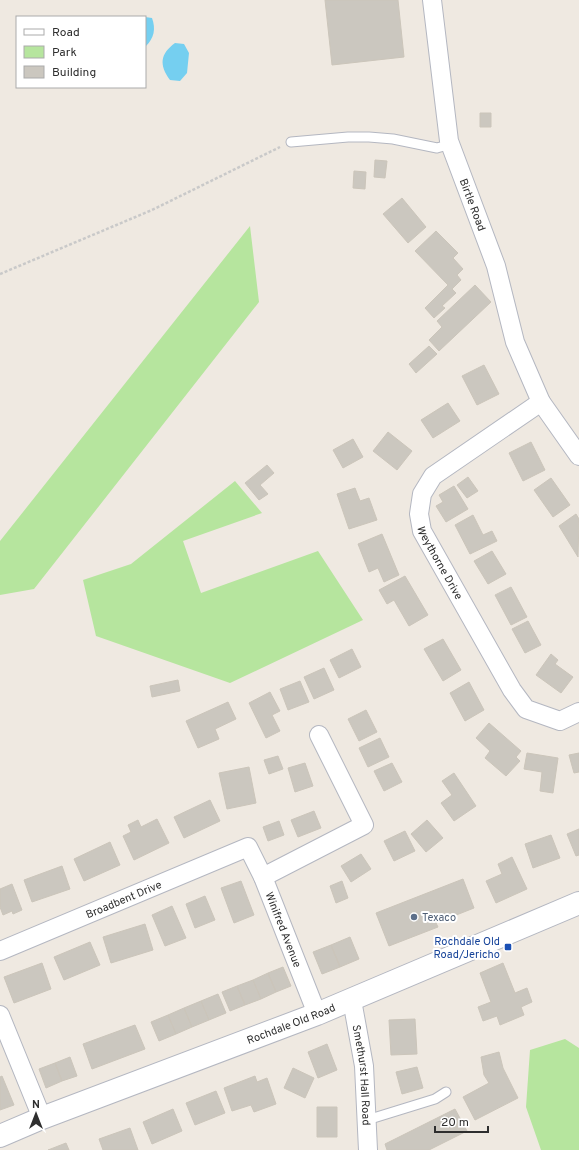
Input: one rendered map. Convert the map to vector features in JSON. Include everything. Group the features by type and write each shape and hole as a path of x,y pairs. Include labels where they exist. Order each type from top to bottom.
{"main road":[{"name":"Rochdale Old Road","path":"0,1136 42,1118 352,1000 579,903"}],"street":[{"name":"Birtle Road","path":"432,0 450,144 496,266 515,342 541,402 579,456"},
{"name":"Weythorne Drive","path":"541,402 433,476 422,494 420,514 422,531 512,690 526,709 560,721 579,712"},
{"path":"263,877 364,825 319,735"},
{"name":"Winifred Avenue","path":"248,847 263,877 317,1014"},
{"name":"Broadbent Drive","path":"0,951 248,847"},
{"name":"Smethurst Hall Road","path":"352,1000 364,1066 368,1150"},
{"path":"0,1015 42,1118"}],"lane":[{"path":"291,142 348,137 369,137 393,139 438,148 450,144"},
{"path":"367,1120 435,1099 446,1092"}],"path":[{"path":"0,274 152,210 291,142"}],"green space":[{"path":"250,226 259,302 34,589 0,595 0,541"},
{"path":"235,481 262,513 183,541 201,593 318,551 363,620 230,683 96,636 83,580 131,564"},
{"path":"565,1039 579,1048 579,1150 541,1150 526,1107 530,1050"}],"water":[{"path":"146,17 152,18 154,26 151,40 146,46"},
{"path":"175,43 184,44 189,53 187,73 180,81 170,80 166,75 163,65 166,51"}],"building":[{"path":"325,0 398,0 404,57 332,65"},
{"path":"480,113 491,113 491,127 480,127"},
{"path":"375,160 387,161 385,178 374,177"},
{"path":"354,171 366,172 365,189 353,188"},
{"path":"402,198 426,227 408,243 383,214"},
{"path":"436,231 458,253 453,258 463,269 457,275 461,280 452,289 456,293 442,306 445,308 434,318 425,308 448,285 415,251"},
{"path":"475,285 491,302 439,351 429,340 442,327 437,321"},
{"path":"429,346 437,354 416,373 409,364"},
{"path":"484,365 499,394 477,405 462,376"},
{"path":"448,403 460,421 433,438 421,420"},
{"path":"388,432 412,451 397,470 373,451"},
{"path":"353,439 363,457 343,468 333,450"},
{"path":"531,442 545,470 523,481 509,453"},
{"path":"267,465 274,473 260,485 268,494 259,500 245,483"},
{"path":"468,477 478,491 467,498 457,485"},
{"path":"551,478 570,505 553,517 534,490"},
{"path":"454,486 468,509 446,522 436,506 443,502 439,495"},
{"path":"355,488 360,501 369,498 377,520 349,529 337,494"},
{"path":"576,514 579,519 578,557 559,526"},
{"path":"473,515 483,535 492,531 497,541 470,554 455,525"},
{"path":"382,534 399,575 384,582 378,568 369,572 358,544"},
{"path":"492,551 506,574 488,584 474,561"},
{"path":"405,576 428,615 409,626 394,600 387,604 379,590"},
{"path":"511,587 527,617 511,625 495,595"},
{"path":"528,621 541,645 525,653 512,629"},
{"path":"443,639 461,670 443,681 424,649"},
{"path":"352,649 361,667 339,678 330,660"},
{"path":"551,654 558,660 555,664 573,677 561,693 536,675"},
{"path":"324,668 334,690 314,699 304,677"},
{"path":"178,680 180,691 152,697 150,686"},
{"path":"300,681 309,702 288,710 280,689"},
{"path":"469,682 484,710 465,721 450,693"},
{"path":"270,692 280,711 272,715 280,731 266,738 249,703"},
{"path":"228,702 236,719 215,729 219,739 198,748 186,721"},
{"path":"366,710 377,732 359,741 348,719"},
{"path":"489,723 521,751 516,757 520,761 506,776 485,758 490,751 476,738"},
{"path":"380,738 389,757 368,767 359,748"},
{"path":"527,753 558,758 553,793 540,791 542,772 524,769"},
{"path":"579,753 579,772 574,773 569,755"},
{"path":"278,756 283,769 269,774 264,760"},
{"path":"305,763 313,786 295,792 288,768"},
{"path":"392,763 402,782 384,791 374,771"},
{"path":"249,767 256,803 227,809 219,773"},
{"path":"454,773 476,806 454,821 441,803 452,795 442,781"},
{"path":"210,800 220,821 184,838 174,817"},
{"path":"314,811 321,828 298,837 291,820"},
{"path":"157,819 169,843 134,860 123,836 131,832 128,825 138,820 141,827"},
{"path":"427,820 443,838 426,852 411,834"},
{"path":"279,821 284,835 268,841 263,827"},
{"path":"579,829 579,855 576,856 567,834"},
{"path":"405,831 415,851 394,861 384,841"},
{"path":"551,835 560,858 533,868 525,844"},
{"path":"110,842 120,865 84,881 74,859"},
{"path":"361,854 371,869 351,882 341,866"},
{"path":"512,857 527,889 496,903 486,881 502,874 498,864"},
{"path":"62,866 70,889 32,902 24,880"},
{"path":"463,879 474,908 436,923 438,927 389,946 376,913"},
{"path":"241,881 254,915 234,923 221,888"},
{"path":"342,881 348,898 336,903 330,886"},
{"path":"12,884 22,910 13,914 12,911 3,915 0,907 0,889"},
{"path":"205,896 215,920 195,928 186,904"},
{"path":"172,906 186,938 165,946 152,915"},
{"path":"145,924 153,950 111,963 103,937"},
{"path":"350,937 359,959 340,967 331,945"},
{"path":"90,942 100,965 64,980 54,957"},
{"path":"331,945 340,967 322,974 313,952"},
{"path":"42,963 51,989 14,1003 4,977"},
{"path":"503,963 515,993 527,988 532,1002 521,1007 524,1015 500,1025 497,1016 483,1021 478,1007 491,1002 480,973"},
{"path":"283,967 291,986 276,992 268,973"},
{"path":"268,973 276,992 261,999 253,980"},
{"path":"253,980 261,999 245,1005 237,986"},
{"path":"237,986 245,1005 230,1011 222,992"},
{"path":"218,994 226,1013 209,1020 201,1001"},
{"path":"201,1001 209,1020 192,1027 184,1008"},
{"path":"184,1008 192,1027 176,1034 168,1015"},
{"path":"168,1015 176,1034 159,1041 151,1022"},
{"path":"415,1019 417,1054 391,1055 389,1020"},
{"path":"135,1025 145,1049 92,1069 83,1044"},
{"path":"327,1044 337,1070 318,1078 308,1052"},
{"path":"499,1052 503,1068 518,1098 475,1120 463,1097 489,1083 484,1075 481,1057"},
{"path":"70,1057 77,1076 62,1081 55,1063"},
{"path":"55,1063 62,1081 46,1088 39,1069"},
{"path":"417,1067 423,1088 402,1094 396,1072"},
{"path":"293,1068 314,1078 305,1098 284,1088"},
{"path":"2,1076 14,1105 0,1110 0,1077"},
{"path":"255,1076 257,1082 267,1078 276,1104 254,1112 251,1105 232,1111 224,1088"},
{"path":"216,1091 225,1113 195,1125 186,1103"},
{"path":"317,1107 337,1107 337,1137 317,1137"},
{"path":"173,1109 182,1131 152,1144 143,1122"},
{"path":"455,1109 467,1131 429,1150 387,1150 385,1144"},
{"path":"130,1128 138,1150 103,1150 99,1139"},
{"path":"66,1143 69,1150 48,1150"}],"place":[{"name":"Texaco","path":"414,917"},
{"name":"Rochdale Old Road/Jericho","path":"508,947"}]}
